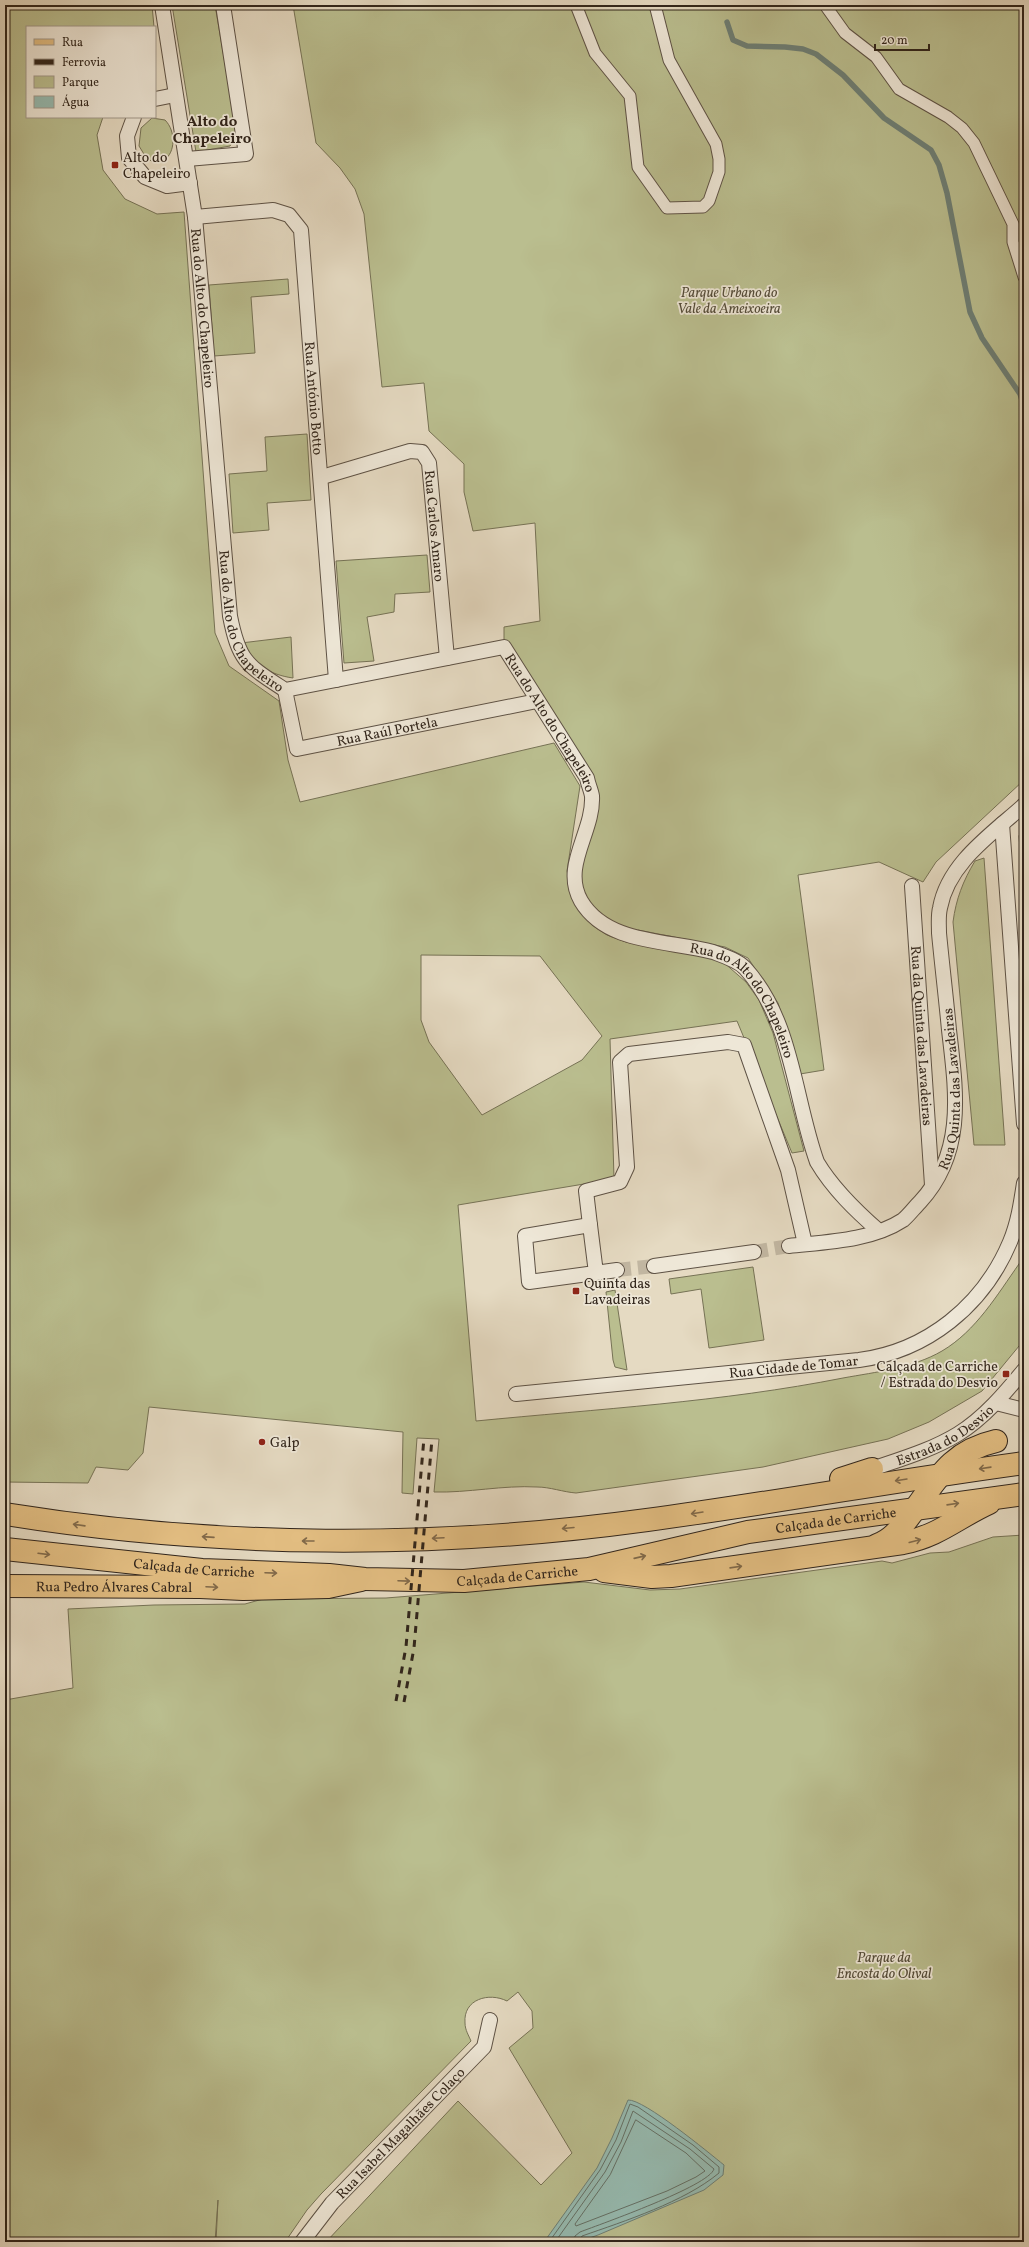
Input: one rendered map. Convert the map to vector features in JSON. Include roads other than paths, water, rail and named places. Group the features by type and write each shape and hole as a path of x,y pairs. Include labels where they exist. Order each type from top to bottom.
{"main road":[{"path":"862,1549 883,1543 895,1535 915,1510 939,1474 948,1465 963,1453 977,1446 996,1441"},
{"name":"Calçada de Carriche","path":"5,1514 110,1530 247,1540 320,1541 435,1538 557,1529 646,1520 939,1474 1024,1463"},
{"path":"736,1506 819,1487 872,1469"},
{"path":"589,1569 652,1577 671,1576 916,1541 953,1524 987,1503 1017,1495"},
{"name":"Calçada de Carriche","path":"5,1549 202,1570 329,1575 365,1579 464,1581 589,1569 748,1532 1017,1495"},
{"name":"Rua Pedro Álvares Cabral","path":"5,1586 200,1587 243,1589 328,1587 365,1579"}],"street":[{"name":"Rua do Alto do Chapeleiro","path":"162,5 175,94 196,217 230,616 234,637 242,657 251,668 285,690 504,646 537,701 587,778 592,795 591,806 574,869 575,885 582,902 594,917 610,928 632,936 699,948 723,956 744,967 756,982 771,1006 782,1032 817,1162 824,1174 854,1210 879,1231"},
{"path":"187,159 246,154 222,5"},
{"path":"576,5 594,53 630,96 638,167 667,208 702,207 709,201 719,172 716,144 669,60 655,5"},
{"path":"824,5 845,33 876,57 899,89 948,117 962,128 974,143 1014,224 1015,248 1024,277"},
{"path":"156,99 175,94"},
{"path":"134,118 127,136 129,158 145,177 167,186 190,183"},
{"name":"Rua António Botto","path":"196,217 273,210 289,215 301,230 322,477 336,680"},
{"name":"Rua Carlos Amaro","path":"322,477 410,451 422,452 429,463 447,658"},
{"name":"Rua Raúl Portela","path":"285,690 297,749 537,701"},
{"name":"Rua Quinta das Lavadeiras","path":"789,1246 851,1238 879,1231 904,1219 932,1185 945,1163 955,1126 956,1088 939,933 940,908 947,887 963,860 1024,804"},
{"path":"1002,824 1024,1124"},
{"name":"Rua da Quinta das Lavadeiras","path":"912,886 932,1185"},
{"path":"596,1273 586,1191 620,1182 628,1167 620,1062 629,1054 728,1042 744,1046 788,1170 805,1244"},
{"name":"Rua Cidade de Tomar","path":"516,1394 859,1360 876,1358 906,1349 939,1331 958,1314 976,1296 996,1268 1010,1242 1019,1212 1024,1183"},
{"path":"590,1225 525,1236 530,1282 617,1270"},
{"path":"654,1266 754,1252"},
{"name":"Estrada do Desvio","path":"872,1469 917,1454 958,1434 996,1402 1024,1370"},
{"path":"996,1402 1024,1410"},
{"name":"Rua Isabel Magalhães Colaço","path":"302,2242 332,2203 484,2047 490,2020"}],"water":[{"path":"628,2100 648,2108 724,2165 723,2175 704,2190 598,2235 578,2242 544,2242 597,2168 612,2138"}],"waterway":[{"path":"727,22 733,40 747,46 803,49 816,54 843,75 884,118 931,150 939,165 947,193 970,312 982,338 1020,394 1024,407"}],"tunnel":[{"path":"754,1252 789,1246"},
{"path":"617,1270 654,1266"}],"railway":[{"path":"396,1701 406,1647 424,1438"},
{"path":"404,1702 414,1648 432,1439"}],"place":[{"name":"Alto do Chapeleiro","path":"115,165"},
{"name":"Quinta das Lavadeiras","path":"576,1291"},
{"name":"Calçada de Carriche / Estrada do Desvio","path":"1006,1374"},
{"name":"Galp","path":"262,1442"}],"district":[{"name":"Alto do Chapeleiro","path":"212,130"}],"park label":[{"name":"Parque Urbano do Vale da Ameixoeira","path":"729,300"},
{"name":"Parque da Encosta do Olival","path":"884,1966"}]}
